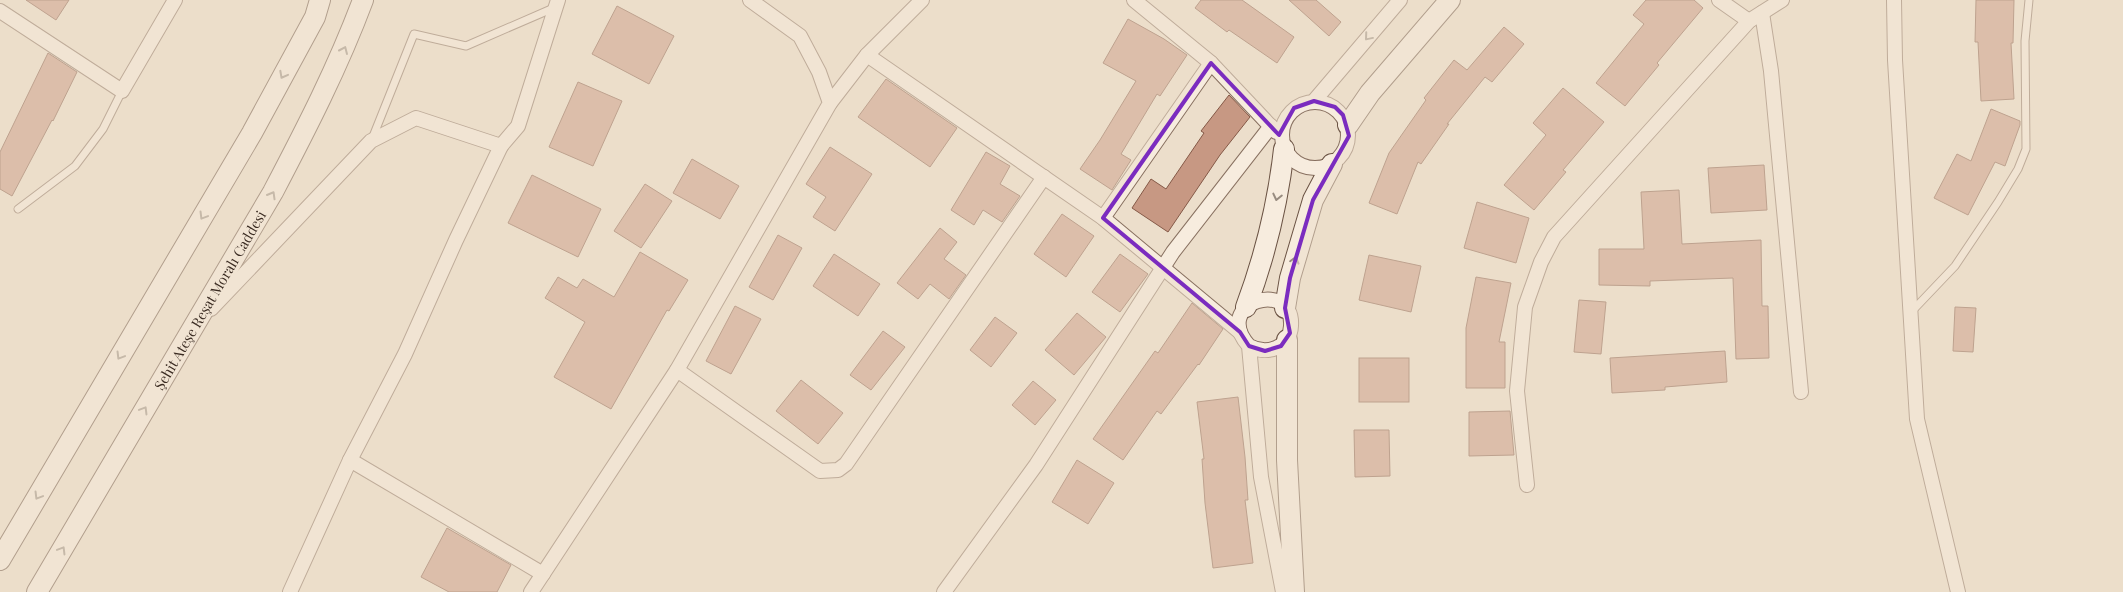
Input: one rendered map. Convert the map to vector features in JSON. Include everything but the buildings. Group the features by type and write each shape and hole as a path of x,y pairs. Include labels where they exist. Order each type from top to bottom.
{"main road":[{"path":"0,560 252,133 315,17 320,0"},
{"name":"Şehit Ateşe Reşat Moralı Caddesi","path":"37,592 273,192 308,126 345,48 363,0"},
{"path":"1348,126 1370,93 1450,0"},
{"path":"1246,307 1261,266 1280,185 1283,143"},
{"path":"1285,308 1290,278 1313,200 1332,164"},
{"path":"1287,340 1287,460 1294,592"}],"street":[{"path":"0,10 122,91 175,0"},
{"path":"750,0 800,36 819,72 830,103"},
{"path":"531,592 677,370 830,103 867,55 922,0"},
{"path":"1134,0 1211,63 1271,126 1283,143 1290,158 1300,165 1310,168 1322,168 1332,164 1341,157 1349,136 1348,126 1343,115 1325,102 1303,103 1294,108 1286,117 1282,127 1283,143"},
{"path":"1314,101 1400,0"},
{"path":"1719,0 1749,22"},
{"path":"1528,485 1517,391 1525,307 1540,262 1554,237 1749,22 1782,0"},
{"path":"1894,0 1896,70 1917,419 1958,592"},
{"path":"290,592 350,460 405,354 501,146 518,126 557,3"},
{"path":"1762,13 1771,71 1801,392"},
{"path":"867,55 1103,218 1240,332 1249,346 1261,477 1283,592"},
{"path":"1103,218 1211,63"},
{"path":"193,328 371,142 416,118 501,146"},
{"path":"944,592 1036,465 1173,252 1271,126"},
{"path":"677,370 820,471 838,470 852,457 1044,178"},
{"path":"1240,332 1239,323 1246,307 1253,302 1270,299 1279,302 1285,308 1292,324 1287,340 1273,350 1265,351 1249,346"},
{"path":"350,460 543,574"}],"lane":[{"path":"1911,310 1955,266 1998,202 2018,169 2026,149 2025,41 2029,0"},
{"path":"371,142 414,34 466,46 557,3"},
{"path":"18,209 75,166 102,129 122,91"}],"highlighted area":[{"path":"1211,63 1279,135 1294,108 1314,101 1335,107 1343,115 1349,136 1313,200 1290,278 1285,308 1290,333 1281,346 1265,351 1249,346 1240,332 1103,218"}]}
